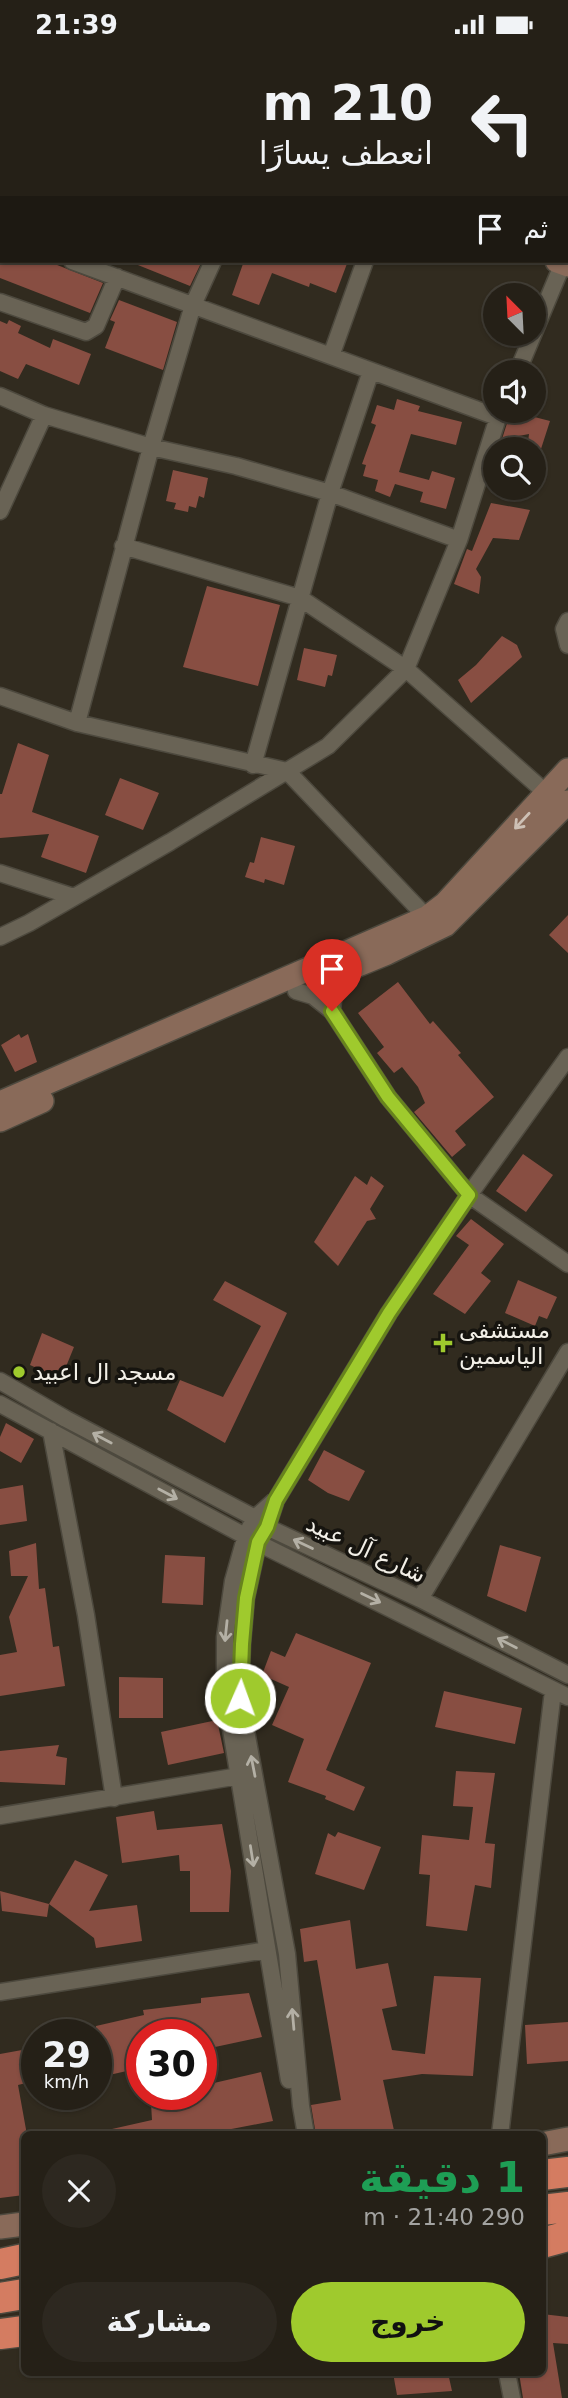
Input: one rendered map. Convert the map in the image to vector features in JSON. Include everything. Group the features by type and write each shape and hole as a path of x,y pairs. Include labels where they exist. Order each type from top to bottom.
{"highway":[{"path":"546,2175 568,2172"},
{"path":"546,2210 568,2207"},
{"path":"546,2242 568,2236"},
{"path":"0,2245 21,2244"},
{"path":"0,2263 21,2260"},
{"path":"0,2298 21,2294"},
{"path":"0,2334 21,2331"}],"street":[{"path":"78,263 370,371 483,409"},
{"path":"76,723 123,546 193,305 212,263"},
{"path":"331,356 364,263"},
{"path":"522,360 563,263"},
{"path":"0,302 86,332 96,326 117,277"},
{"path":"253,765 330,493 370,371"},
{"path":"0,396 44,415 151,447 236,466 330,493 459,540"},
{"path":"0,511 44,415"},
{"path":"0,937 74,897 328,746 406,669 459,540 495,423"},
{"path":"123,546 300,598 406,669 561,804"},
{"path":"568,621 564,629 568,645"},
{"path":"0,696 76,723 286,771 433,923"},
{"path":"0,1120 120,1065 340,972 433,923 445,904 561,804 568,770"},
{"path":"0,873 74,897"},
{"path":"0,1103 433,923"},
{"path":"332,1011 334,990 340,972"},
{"path":"296,991 313,996 332,1011 388,1097 469,1195 568,1264"},
{"path":"297,2131 225,1693 225,1637 233,1581 261,1523 389,1313 469,1195 566,1063"},
{"path":"420,1598 568,1352"},
{"name":"شارع آل عبيد","path":"0,1381 261,1523 420,1598 568,1675"},
{"name":"شارع آل عبيد","path":"0,1404 252,1539 560,1694"},
{"path":"51,1431 86,1615 114,1798"},
{"path":"252,1539 240,1698 287,1954 305,2131"},
{"path":"501,2131 560,1694"},
{"path":"0,1816 239,1776"},
{"path":"0,1992 267,1950"},
{"path":"546,2143 568,2139"},
{"path":"0,2227 21,2224"},
{"path":"508,2376 512,2398"}],"building":[{"path":"0,263 52,263 103,283 90,313 0,278"},
{"path":"133,263 201,263 190,286"},
{"path":"243,263 347,263 336,293 310,283 309,287 272,273 259,305 232,295"},
{"path":"119,300 177,322 163,370 105,348 115,322 110,320"},
{"path":"9,320 21,326 18,333 50,348 53,339 91,354 79,385 26,364 18,379 0,371 0,321 7,324"},
{"path":"397,399 420,406 418,411 462,422 456,445 411,434 399,472 429,480 432,471 455,478 446,509 420,502 423,492 395,484 390,497 375,491 378,480 363,476 366,465 362,464 376,425 371,423 377,405 394,410"},
{"path":"550,421 545,437 529,437 529,434 503,437 507,423"},
{"path":"173,470 208,478 204,498 199,496 196,508 189,506 188,512 174,509 176,503 166,501"},
{"path":"491,503 530,510 519,540 493,538 476,569 481,577 479,594 454,584 467,549 472,551"},
{"path":"207,586 280,605 258,686 183,667"},
{"path":"502,636 517,645 522,657 471,703 458,680 476,665"},
{"path":"304,648 337,655 332,676 328,675 325,687 297,680"},
{"path":"18,743 49,755 32,812 99,836 86,873 41,857 49,834 0,838 0,794"},
{"path":"120,778 159,793 143,830 105,815"},
{"path":"261,837 295,846 284,885 245,877 250,862 254,863"},
{"path":"568,915 568,953 549,935"},
{"path":"398,982 430,1024 433,1021 461,1053 458,1055 494,1097 455,1131 466,1145 452,1157 414,1112 425,1103 418,1087 402,1067 394,1073 377,1053 384,1047 358,1013"},
{"path":"19,1034 21,1038 28,1034 37,1062 15,1072 1,1045"},
{"path":"523,1154 553,1175 526,1212 496,1191"},
{"path":"355,1176 367,1185 371,1176 384,1186 370,1209 376,1219 367,1221 338,1266 314,1242"},
{"path":"471,1219 504,1244 481,1273 491,1281 465,1314 433,1294 469,1245 456,1236"},
{"path":"518,1280 557,1297 547,1319 539,1316 535,1326 505,1313"},
{"path":"225,1281 287,1313 225,1443 167,1410 180,1380 223,1397 261,1326 213,1300"},
{"path":"42,1333 74,1347 61,1379 30,1365"},
{"path":"6,1423 34,1439 21,1463 0,1451 0,1437"},
{"path":"324,1450 365,1471 349,1501 328,1493 308,1480"},
{"path":"23,1485 27,1521 0,1525 0,1489"},
{"path":"36,1543 39,1589 45,1588 53,1647 59,1646 65,1686 0,1696 0,1655 17,1652 9,1617 28,1576 11,1576 9,1551"},
{"path":"500,1545 541,1557 526,1612 487,1596"},
{"path":"165,1555 205,1557 203,1605 162,1603"},
{"path":"296,1633 371,1663 326,1770 365,1787 354,1811 325,1799 326,1796 288,1782 304,1739 272,1725 289,1687 262,1675 271,1651 285,1657"},
{"path":"119,1677 163,1678 163,1718 119,1718"},
{"path":"444,1691 522,1708 515,1744 435,1727"},
{"path":"217,1720 224,1753 168,1765 161,1732"},
{"path":"59,1745 56,1756 67,1758 65,1785 0,1782 0,1751"},
{"path":"456,1771 495,1773 485,1843 495,1844 491,1888 475,1885 467,1931 426,1926 430,1875 419,1874 422,1835 469,1840 473,1807 453,1806"},
{"path":"154,1811 157,1830 222,1824 231,1871 229,1912 190,1912 190,1871 180,1871 179,1855 122,1863 116,1817"},
{"path":"338,1832 381,1847 364,1890 315,1874 328,1833 335,1837"},
{"path":"75,1860 108,1875 89,1911 137,1905 142,1941 96,1948 94,1938 49,1904"},
{"path":"0,1891 49,1904 47,1917 2,1911"},
{"path":"350,1920 356,1969 388,1963 397,2006 382,2009 392,2050 425,2054 434,1976 481,1978 473,2076 422,2074 383,2080 394,2131 315,2131 311,2105 341,2100 317,1960 304,1962 300,1929"},
{"path":"249,1993 262,2037 217,2047 217,2019 127,2019 144,2015 143,2010 201,2003 201,1998"},
{"path":"126,2019 126,2071 112,2074 112,2022"},
{"path":"568,2022 568,2061 527,2064 525,2025"},
{"path":"21,2050 21,2084 18,2085 26,2131 21,2131 21,2195 0,2198 0,2054"},
{"path":"261,2072 273,2121 221,2131 112,2131 152,2120 151,2110 217,2110 217,2082"},
{"path":"546,2314 568,2317 568,2344 553,2343 562,2398 523,2398 519,2376 546,2376"},
{"path":"394,2376 449,2376 452,2391 397,2395"}],"place":[{"name":"مستشفى الياسمين","path":"443,1343"},
{"name":"مسجد ال اعبيد","path":"19,1372"}],"route":[{"path":"240,1698 246,1598 258,1542 267,1527 276,1500 389,1313 469,1195 388,1097 332,1011"}]}
